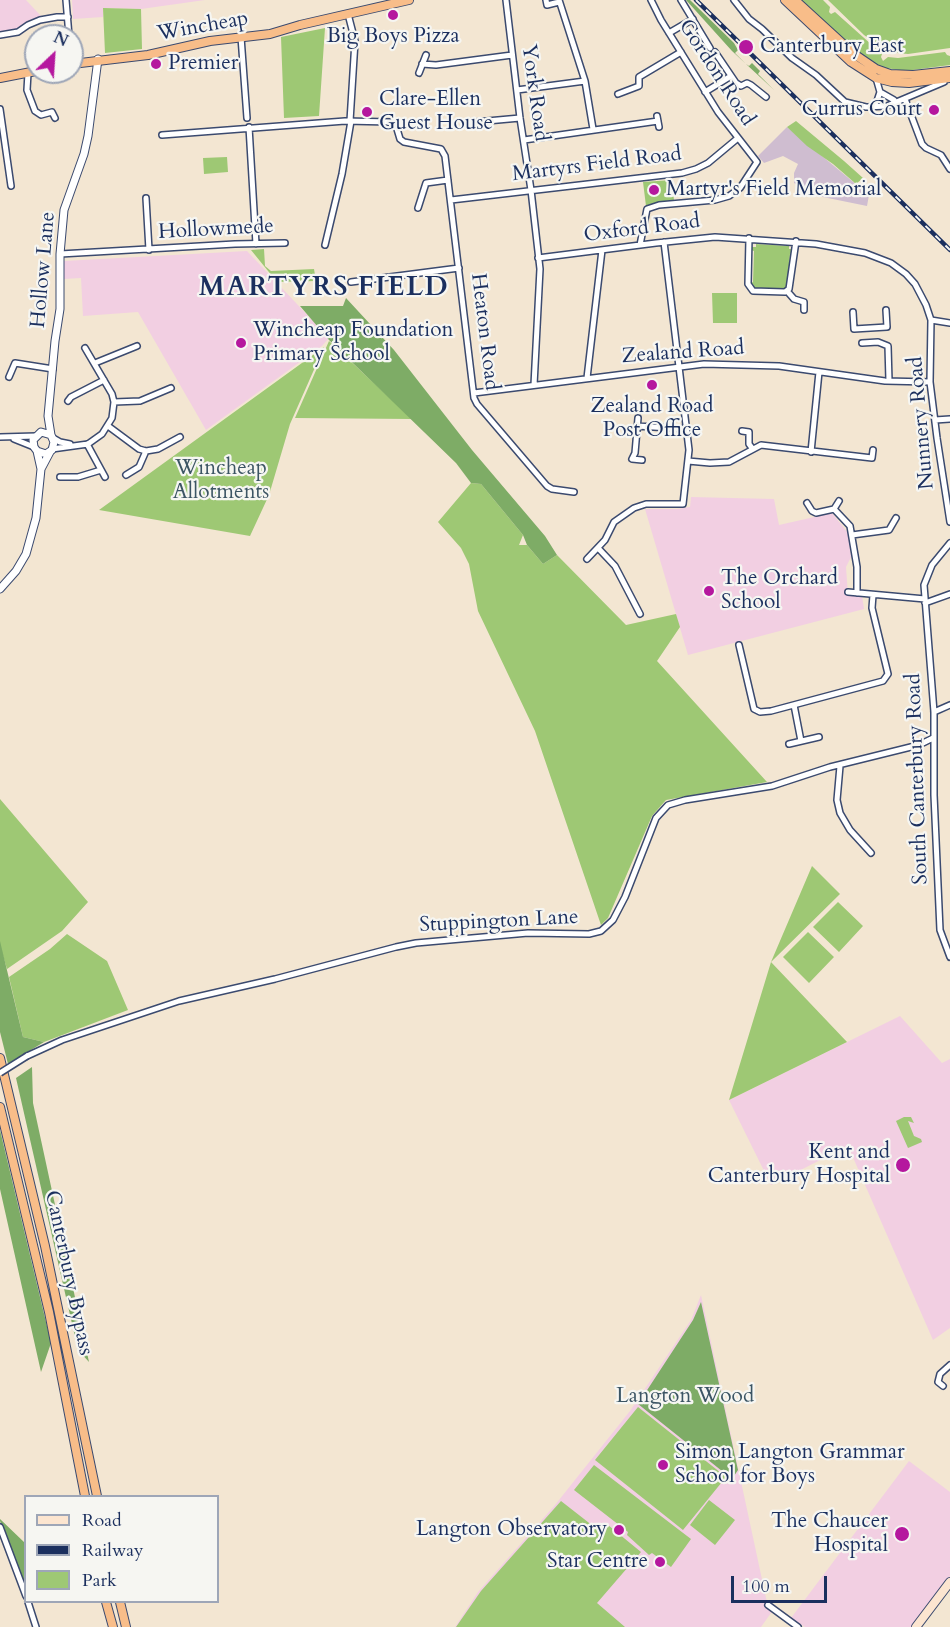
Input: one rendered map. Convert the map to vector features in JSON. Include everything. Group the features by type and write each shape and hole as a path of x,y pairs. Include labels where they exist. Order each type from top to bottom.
{"highway":[{"name":"Wincheap","path":"84,62 148,55 199,42 270,34 409,0"},
{"path":"785,0 851,62 876,78 909,83 950,78"},
{"path":"795,0 854,54 876,69 890,74 913,75 950,71"},
{"path":"0,78 24,74"},
{"name":"Canterbury Bypass","path":"0,1058 45,1246 97,1495"},
{"name":"Canterbury Bypass","path":"0,1107 49,1312 85,1495"},
{"path":"106,1603 112,1627"},
{"path":"120,1603 126,1627"}],"main road":[{"path":"916,1627 950,1582"}],"street":[{"path":"66,0 68,24"},
{"name":"York Road","path":"506,0 538,258 534,385"},
{"path":"546,0 547,5 559,1 585,81 593,129"},
{"name":"Gordon Road","path":"639,245 647,209 658,205 715,200 729,196 740,188 757,162 705,92 651,0"},
{"path":"681,0 731,76 741,86 747,83 766,97"},
{"path":"734,0 749,19 845,102 870,107 887,106 950,78"},
{"path":"325,245 342,174 351,121 355,41 348,14"},
{"path":"0,35 18,32 28,24 40,20 68,17"},
{"path":"669,33 693,19"},
{"path":"242,37 247,118"},
{"path":"618,94 639,86 639,77 681,52"},
{"path":"419,73 426,55"},
{"path":"423,64 436,65 512,55"},
{"name":"Hollow Lane","path":"0,589 16,571 26,554 36,518 42,469 54,442 48,416 60,309 60,254 64,210 84,154 98,59"},
{"path":"705,92 731,76"},
{"path":"870,107 877,101 880,92 876,78"},
{"path":"517,90 585,81"},
{"path":"29,84 27,90 35,111 41,115 52,112 55,118"},
{"path":"880,92 894,100"},
{"path":"905,99 922,144 941,155 950,169"},
{"path":"0,109 11,186"},
{"path":"476,122 520,117"},
{"path":"162,135 351,121"},
{"name":"Heaton Road","path":"351,121 391,122 404,142 441,149 445,156 477,404 547,486 552,489 574,492"},
{"path":"524,140 658,121"},
{"path":"249,127 256,244"},
{"name":"Martyrs Field Road","path":"451,200 690,172 708,163 738,138"},
{"path":"418,208 426,183 448,180"},
{"name":"Hollowmede","path":"146,198 149,250"},
{"name":"Oxford Road","path":"538,258 696,238 796,241 865,253 891,263 915,284 931,320"},
{"path":"749,238 748,284 751,290 787,291 794,299 804,302 804,310"},
{"path":"787,291 790,286 796,241"},
{"path":"587,559 605,540 614,522 638,506 683,504 688,461 686,429 664,242"},
{"name":"Hollowmede","path":"60,254 285,243"},
{"path":"587,378 602,249"},
{"path":"351,282 459,268"},
{"path":"853,312 854,329 887,327 886,310"},
{"path":"931,320 950,323"},
{"name":"Nunnery Road","path":"931,320 930,382 950,522"},
{"path":"870,328 870,343"},
{"path":"861,343 884,343 888,346 890,381"},
{"path":"95,363 137,346"},
{"path":"7,437 45,454 51,450 87,444 108,426 112,418 114,402 85,348"},
{"path":"9,377 15,363 52,369"},
{"name":"Zealand Road","path":"474,393 704,364 757,365 890,381 930,382"},
{"path":"811,452 819,372"},
{"path":"68,401 71,397 104,380"},
{"path":"114,402 140,401 171,388"},
{"name":"Hollow Lane","path":"42,469 33,441 48,416"},
{"path":"638,418 635,453 632,459 642,460"},
{"path":"935,420 950,419"},
{"path":"108,426 146,452 158,449 180,437"},
{"path":"637,426 686,429"},
{"path":"742,431 749,432 749,444 752,448"},
{"path":"0,437 45,432 60,442 78,446"},
{"path":"87,444 105,477"},
{"path":"688,461 729,462 761,445 872,458 873,450"},
{"path":"126,475 139,468 146,452"},
{"path":"60,477 78,477 101,470"},
{"path":"834,509 838,501"},
{"path":"807,503 816,513 834,509"},
{"path":"834,509 850,526 857,567 856,593"},
{"path":"852,535 889,530 897,518"},
{"name":"South Canterbury Road","path":"950,543 928,572 924,585 934,712 940,930 950,957"},
{"path":"598,548 615,566 640,614"},
{"path":"632,596 638,591"},
{"path":"848,592 925,601 950,594"},
{"path":"739,644 754,709 760,712 794,705 886,679 887,670 872,608 873,595"},
{"path":"794,705 801,741"},
{"path":"934,712 950,705"},
{"path":"789,744 819,737"},
{"name":"Stuppington Lane","path":"0,1073 27,1056 62,1040 179,1001 285,977 396,947 416,943 528,933 589,934 601,931 613,920 621,905 656,818 675,802 767,787 919,745 933,738"},
{"path":"840,766 837,800 840,813 864,850 871,853"},
{"path":"943,1386 938,1382 940,1374 950,1365"},
{"path":"0,1527 24,1591"},
{"path":"28,1603 36,1627"},
{"path":"768,1605 798,1627"}],"shaded area":[{"path":"0,0 26,0 41,16 27,21 17,30 0,33"},
{"path":"72,0 205,0 141,9 103,8 103,17 73,19"},
{"path":"787,127 869,195 867,206 818,196 794,183 794,173 798,164 783,156 764,163 758,156"},
{"name":"Wincheap Foundation Primary School","path":"247,251 329,338 322,346 206,430 138,312 83,316 81,278 64,279 64,261"},
{"path":"691,497 774,499 779,525 832,513 848,533 851,557 846,567 848,595 862,596 864,609 688,655 645,509 690,507"},
{"name":"Kent and Canterbury Hospital","path":"900,1016 942,1063 950,1059 950,1328 933,1340 848,1146 771,1185 729,1100"},
{"name":"Simon Langton Grammar School for Boys","path":"701,1295 771,1613 761,1627 455,1627 478,1592 555,1505 630,1411 691,1320"},
{"name":"The Chaucer Hospital","path":"909,1461 950,1492 950,1576 930,1604 911,1627 805,1627 791,1618"}],"green space":[{"path":"686,0 690,0 734,43 738,50 735,53 746,64 732,51"},
{"path":"800,0 823,0 830,7 831,14 835,12 882,54 883,61 888,57 898,58 945,52 950,56 950,65 905,71 880,67 866,59"},
{"path":"828,0 950,0 950,48 908,54 887,52 864,35"},
{"path":"103,8 141,9 142,49 105,53"},
{"path":"325,28 319,116 284,118 281,37"},
{"path":"752,63 760,71 758,74 774,90 746,64 749,66"},
{"path":"796,121 863,178 856,184 807,146 787,127"},
{"path":"227,157 228,172 204,174 203,158"},
{"path":"672,180 674,201 646,206 643,182"},
{"path":"756,244 789,246 789,249 793,249 793,253 790,254 788,285 785,289 754,289 750,283 753,282 754,251 751,250 752,247 756,247"},
{"path":"264,249 265,266 271,271 314,269 316,281 277,282 251,250"},
{"path":"712,293 737,293 737,323 713,323"},
{"path":"346,298 394,350 472,450 545,536 557,555 543,564 527,545 523,535 481,484 471,483 456,463 329,340 300,306 343,306"},
{"name":"Wincheap Allotments","path":"329,341 412,419 295,418"},
{"name":"Wincheap Allotments","path":"324,347 290,424 269,495 250,536 99,510"},
{"path":"471,483 481,484 523,535 519,545 527,545 543,564 557,555 626,625 676,614 680,627 657,661 767,782 666,800 652,816 608,918 601,925 535,731 478,611 469,564 461,548 438,522"},
{"path":"0,799 88,902 62,931 7,969 0,946"},
{"path":"812,866 840,894 771,962"},
{"path":"838,902 863,926 839,952 813,927"},
{"path":"808,932 834,957 809,983 783,957"},
{"path":"67,934 107,961 128,1010 44,1042 23,1037 9,977 50,949"},
{"path":"0,941 23,1037 44,1042 8,1064 0,1032"},
{"path":"771,962 847,1042 729,1100"},
{"path":"32,1067 33,1103 89,1362 78,1350 16,1078"},
{"path":"904,1117 911,1117 914,1123 908,1121 914,1136 922,1142 908,1148 896,1121"},
{"path":"0,1130 51,1343 41,1372 0,1189"},
{"name":"Langton Wood","path":"701,1302 738,1470 732,1479 638,1404 693,1320"},
{"path":"638,1407 726,1477 683,1530 595,1460"},
{"path":"594,1465 691,1539 671,1567 652,1553 649,1555 627,1535 628,1532 574,1490"},
{"path":"709,1500 735,1520 715,1545 690,1525"},
{"path":"561,1501 593,1526 608,1525 641,1552 597,1603 625,1627 456,1627 481,1591"},
{"path":"0,1519 24,1542 24,1581"}],"railway":[{"path":"696,0 950,250"}],"place":[{"name":"Big Boys Pizza","path":"393,15"},
{"name":"Canterbury East","path":"746,47"},
{"name":"Premier","path":"156,64"},
{"name":"Currus Court","path":"934,110"},
{"name":"Clare-Ellen Guest House","path":"367,112"},
{"name":"Martyr's Field Memorial","path":"654,190"},
{"name":"Wincheap Foundation Primary School","path":"241,343"},
{"name":"Zealand Road Post Office","path":"652,385"},
{"name":"The Orchard School","path":"709,591"},
{"name":"Kent and Canterbury Hospital","path":"903,1165"},
{"name":"Simon Langton Grammar School for Boys","path":"663,1465"},
{"name":"Langton Observatory","path":"619,1530"},
{"name":"The Chaucer Hospital","path":"902,1534"},
{"name":"Star Centre","path":"660,1562"}],"district":[{"name":"MARTYRS FIELD","path":"324,289"}]}
